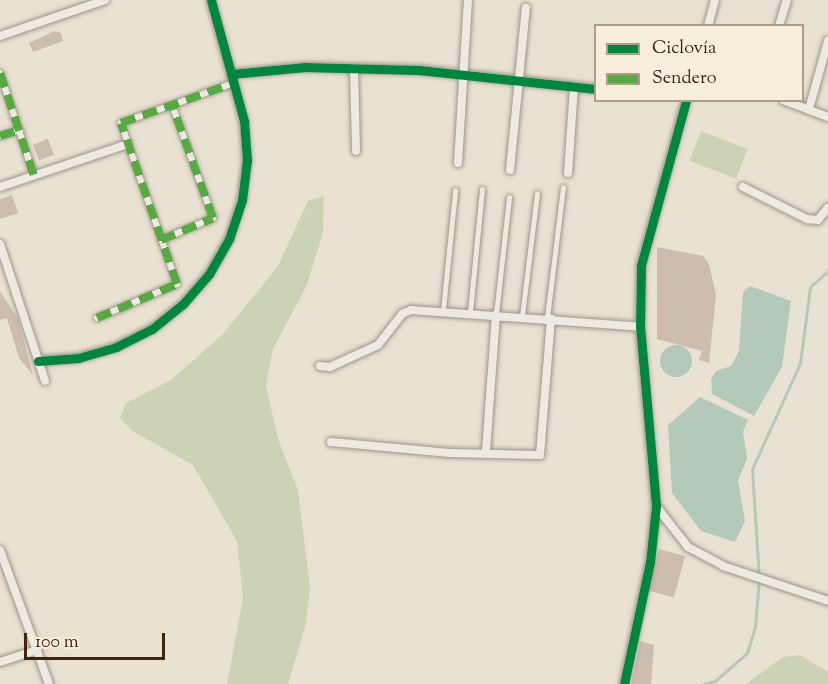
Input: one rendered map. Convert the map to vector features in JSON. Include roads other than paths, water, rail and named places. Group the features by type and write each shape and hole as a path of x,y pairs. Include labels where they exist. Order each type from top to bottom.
{"street":[{"path":"0,36 105,0"},
{"path":"38,361 78,358 143,333 183,304 209,274 229,238 242,201 246,141 211,0"},
{"path":"458,163 468,0"},
{"path":"709,24 715,0"},
{"path":"780,24 787,0"},
{"path":"510,170 526,8"},
{"path":"808,109 828,42"},
{"path":"98,318 177,284 121,123 172,105 232,79 305,67 464,75 594,89"},
{"path":"354,68 356,151"},
{"path":"0,73 34,176"},
{"path":"568,173 574,87"},
{"path":"624,684 650,562 656,506 640,327 641,265 649,224 685,102"},
{"path":"789,102 828,117"},
{"path":"161,240 213,218 172,105"},
{"path":"0,136 20,130"},
{"path":"0,187 128,144"},
{"path":"743,187 807,219 818,220 828,207"},
{"path":"0,244 45,381"},
{"path":"320,366 330,367 378,345 402,314 443,310 640,327"},
{"path":"486,451 496,314"},
{"path":"331,442 449,453 486,451 540,455 549,318"},
{"path":"656,506 688,547 723,566 828,601"},
{"path":"0,550 49,684"},
{"path":"0,662 37,650"}],"lane":[{"path":"549,318 563,188"},
{"path":"470,312 482,190"},
{"path":"443,310 454,191"},
{"path":"522,316 537,194"},
{"path":"496,314 509,198"}],"waterway":[{"path":"703,684 715,681 747,653 755,627 759,578 752,469 800,363 810,287 828,271"}]}
